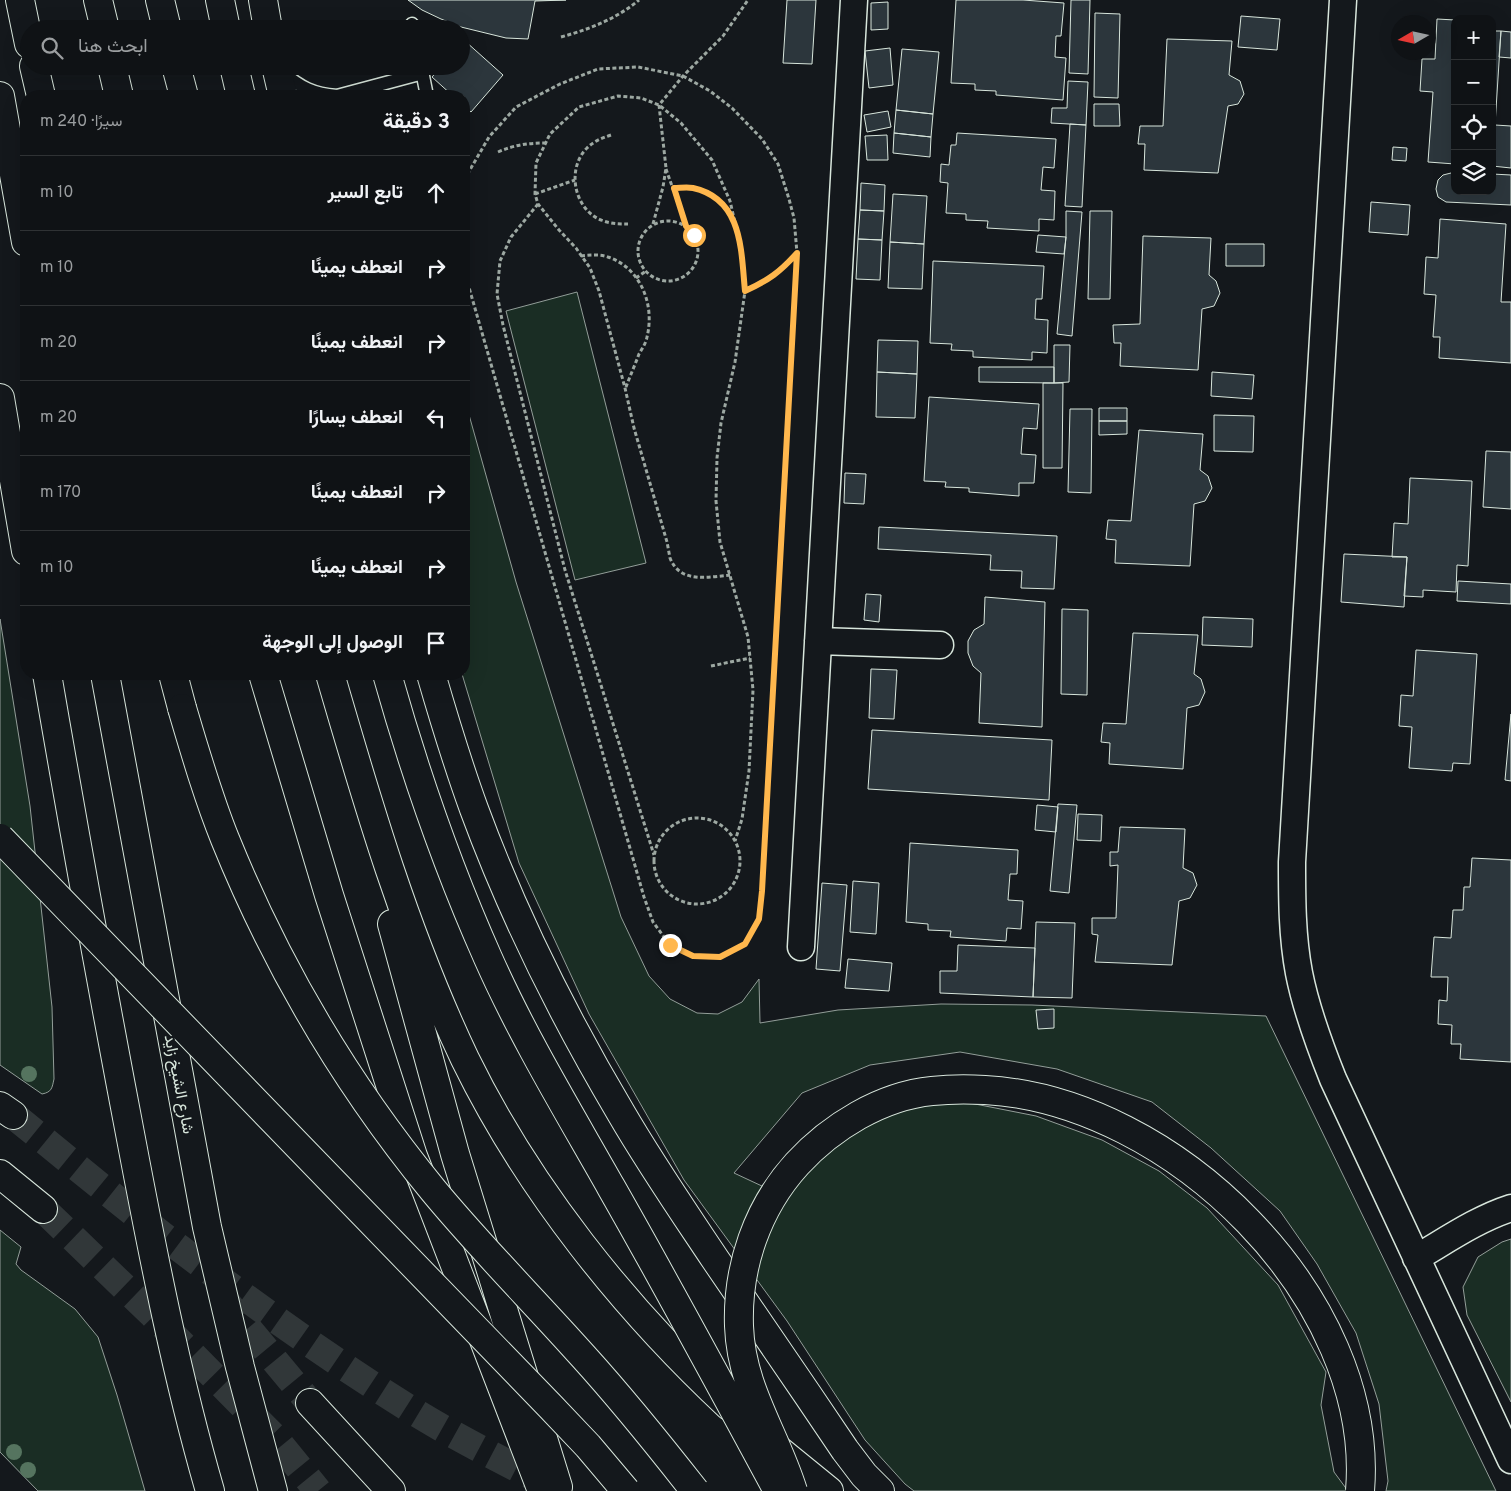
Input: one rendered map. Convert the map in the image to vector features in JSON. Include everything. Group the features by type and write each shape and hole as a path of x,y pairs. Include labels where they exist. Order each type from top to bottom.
{"main road":[{"path":"20,0 24,20"},
{"path":"98,0 102,20"},
{"path":"160,0 165,20"},
{"path":"171,0 174,20"},
{"path":"220,0 224,20"},
{"path":"263,0 266,20"},
{"path":"36,75 39,90"},
{"path":"114,75 118,90"},
{"path":"178,75 182,90"},
{"path":"181,75 183,90"},
{"path":"236,75 240,90"},
{"path":"278,75 282,90"},
{"path":"0,96 20,208"},
{"path":"0,398 20,515"},
{"path":"49,680 101,986 148,1232 170,1332 210,1491"},
{"name":"شارع الشيخ زايد","path":"106,680 207,1227 240,1367 273,1491"},
{"path":"175,680 202,774 225,838 254,904 286,968 321,1030 360,1091 432,1189 584,1357 695,1491"},
{"path":"265,680 329,895 413,1156 542,1491"},
{"path":"332,680 366,797 414,940 466,1060 493,1110 532,1173 584,1247 662,1339 707,1386 755,1430 829,1491"},
{"path":"389,680 417,773 439,836 462,898 488,958 546,1075 674,1299 778,1491"},
{"path":"433,680 474,810 505,887 542,967 584,1048 621,1114 672,1196 845,1450 864,1475 880,1491"},
{"path":"366,797 386,901 426,1050 455,1154 559,1491"},
{"path":"0,838 556,1412 626,1491"},
{"path":"793,1491 782,1459 748,1382 742,1355 739,1300 750,1245 761,1219 774,1195 790,1172 808,1152 852,1119 877,1106 903,1097 930,1091 964,1089 1030,1095 1094,1115 1164,1152 1202,1179 1253,1226 1290,1271 1309,1300 1326,1330 1340,1361 1351,1392 1361,1445 1362,1472 1360,1491"},
{"path":"0,1174 43,1209"},
{"path":"310,1402 391,1491"}],"street":[{"path":"801,947 854,0"},
{"path":"1343,0 1292,852 1292,918 1299,973 1313,1027 1333,1079 1511,1460"},
{"path":"818,641 940,645"},
{"path":"1416,1258 1471,1226 1511,1208"}],"lane":[{"path":"286,75 308,90"},
{"path":"357,90 406,75"},
{"path":"423,75 426,90"}],"path":[{"path":"561,37 586,30 608,20 630,8 639,0"},
{"path":"653,224 661,197 666,168 660,105 683,76 723,36 748,0"},
{"path":"470,170 489,137 516,107 560,84 598,69 638,67 683,76 710,91 732,108 762,139 768,148 778,164 790,199 794,218 797,253 759,919 745,944 720,957 693,956 670,945 653,922 644,897 470,291"},
{"path":"730,575 703,578 686,576 671,559 634,428 600,291 590,268 576,248 538,204 534,194 536,163 550,134 579,107 618,96 641,98 660,105 681,123 712,160 730,201 740,244 745,291 735,362 722,423 717,458 716,501 720,542 730,575 748,637 753,690 749,771 742,819 735,842"},
{"path":"611,134 598,139 587,148 579,160 575,173 575,188 580,201 589,212 600,220 614,224 628,224"},
{"path":"498,152 513,146 545,143"},
{"path":"666,168 686,226"},
{"path":"534,194 575,180"},
{"path":"674,188 692,188 710,194 724,206 735,222"},
{"path":"538,204 511,237 500,261 496,294 566,570 654,855"},
{"path":"664,220 676,221 686,226 694,235 698,247 697,258 692,269 683,277 672,281 660,280 650,275 642,266 638,254 639,243 644,232 653,224 664,220"},
{"path":"745,291 765,282 783,269 797,253"},
{"path":"581,256 609,257 622,264 636,278 647,299 650,315 647,338 625,388"},
{"path":"636,278 646,271"},
{"path":"711,666 750,658"},
{"path":"690,819 704,819 716,823 727,830 735,842 739,854 740,868 728,892 717,900 704,904 684,902 667,892 659,881 654,868 654,855 658,842 666,831 677,823 690,819"}],"green space":[{"path":"577,292 646,563 575,580 506,311"},
{"path":"470,418 516,582 621,917 649,976 670,999 697,1013 718,1014 742,1002 759,979 760,1023 838,1010 941,1004 1032,1005 1266,1016 1496,1491 1386,1491 1388,1481 1379,1404 1356,1333 1317,1264 1280,1211 1211,1148 1152,1102 1057,1069 960,1052 870,1065 802,1093 734,1173 779,1194 855,1125 916,1106 965,1102 1036,1116 1102,1140 1159,1171 1207,1208 1278,1285 1326,1372 1321,1405 1334,1472 1348,1491 914,1491 905,1484 865,1440 787,1321 684,1180 589,1014 519,863 464,680 470,680"},
{"path":"0,619 30,806 52,1007 54,1079 51,1089 42,1094 0,1065"},
{"path":"0,1230 21,1247 16,1264 21,1270 75,1309 98,1337 145,1491 38,1491 0,1452"},
{"path":"1511,1239 1511,1402 1467,1315 1463,1287 1478,1257 1502,1242"}],"building":[{"path":"408,0 566,0 535,1 528,39 506,38 470,29 470,20 444,20 422,10"},
{"path":"787,0 816,0 812,64 783,63"},
{"path":"956,0 1023,0 1064,3 1061,36 1056,36 1055,57 1066,58 1063,100 996,95 996,91 975,90 975,84 951,83"},
{"path":"1071,0 1090,0 1088,74 1069,73"},
{"path":"888,2 888,29 871,30 871,3"},
{"path":"1095,13 1120,14 1118,98 1094,97"},
{"path":"1241,16 1280,19 1277,50 1238,47"},
{"path":"1437,19 1451,20 1451,164 1428,162 1433,92 1420,91 1422,60 1436,60"},
{"path":"1496,31 1501,31 1496,109"},
{"path":"1501,31 1511,32 1511,58 1499,57"},
{"path":"1167,39 1232,41 1229,75 1240,81 1244,94 1238,104 1228,106 1218,173 1144,170 1145,144 1138,144 1140,126 1163,126"},
{"path":"470,45 503,75 471,112 470,90 446,90 432,77 434,75 470,75"},
{"path":"890,48 893,85 869,88 865,51"},
{"path":"902,49 939,52 933,114 896,110"},
{"path":"1068,81 1088,82 1086,125 1051,123 1052,108 1067,108"},
{"path":"1094,104 1119,104 1120,126 1094,126"},
{"path":"896,110 933,114 931,137 894,133"},
{"path":"888,111 891,127 867,132 864,115"},
{"path":"1070,124 1086,125 1082,207 1065,206"},
{"path":"1496,125 1511,126 1511,168 1496,166"},
{"path":"894,133 931,137 930,157 893,153"},
{"path":"957,133 1056,139 1054,168 1043,167 1041,190 1055,191 1054,220 1039,219 1039,231 987,228 988,221 966,220 966,214 946,213 948,183 940,182 941,164 949,165 951,145 956,145"},
{"path":"887,135 888,160 867,160 865,136"},
{"path":"1393,147 1407,148 1406,161 1392,160"},
{"path":"1451,173 1451,195 1496,195 1496,174 1511,175 1511,205 1446,202 1438,197 1436,189 1438,180 1443,175"},
{"path":"861,183 885,185 884,211 860,210"},
{"path":"893,194 927,196 924,244 890,242"},
{"path":"1371,202 1410,205 1408,235 1369,232"},
{"path":"860,210 884,211 882,240 858,239"},
{"path":"1066,211 1082,212 1072,336 1057,334 1066,237"},
{"path":"1090,211 1112,211 1110,299 1088,299"},
{"path":"1440,219 1506,224 1501,302 1511,302 1511,363 1439,358 1440,337 1433,337 1436,295 1424,294 1426,257 1438,258"},
{"path":"1038,235 1066,237 1064,254 1036,252"},
{"path":"1143,236 1211,238 1209,275 1216,281 1220,293 1214,306 1202,309 1198,370 1120,366 1121,343 1114,343 1113,325 1140,324"},
{"path":"858,239 882,240 880,280 856,279"},
{"path":"890,242 924,244 922,289 888,288"},
{"path":"1226,244 1264,244 1264,266 1226,266"},
{"path":"933,261 1044,266 1042,299 1036,299 1035,319 1048,320 1047,353 1032,352 1032,360 973,357 973,351 951,350 952,344 930,343"},
{"path":"878,340 918,341 917,374 877,372"},
{"path":"1054,345 1070,345 1069,382 1054,383"},
{"path":"979,367 1054,367 1054,383 979,382"},
{"path":"877,372 917,374 915,418 876,417"},
{"path":"1212,372 1254,375 1252,399 1211,396"},
{"path":"1043,383 1063,383 1062,468 1043,468"},
{"path":"929,397 1039,404 1037,429 1023,428 1021,454 1036,455 1034,483 1019,483 1019,496 969,492 969,488 945,487 946,482 924,481"},
{"path":"1099,408 1127,408 1127,421 1099,421"},
{"path":"1070,409 1092,409 1091,493 1068,492"},
{"path":"1214,415 1254,416 1253,452 1214,451"},
{"path":"1099,421 1127,421 1127,434 1099,435"},
{"path":"1139,430 1203,434 1200,470 1208,476 1212,488 1205,501 1194,504 1190,566 1115,563 1116,540 1106,539 1108,520 1131,521"},
{"path":"1486,451 1511,452 1511,509 1483,507"},
{"path":"845,473 866,474 864,504 844,503"},
{"path":"1410,478 1472,481 1468,566 1457,565 1456,592 1423,590 1423,597 1404,596 1407,557 1392,557 1394,523 1408,524"},
{"path":"879,527 1057,536 1054,589 1021,588 1022,571 990,570 991,555 878,549"},
{"path":"1344,554 1407,557 1404,607 1341,602"},
{"path":"1458,581 1511,584 1511,604 1457,601"},
{"path":"866,594 881,595 879,622 864,620"},
{"path":"985,597 1045,602 1042,727 979,723 981,673 973,666 968,653 968,641 974,630 984,624"},
{"path":"1062,609 1088,610 1087,695 1061,694"},
{"path":"1203,617 1253,619 1252,647 1202,645"},
{"path":"1133,633 1198,635 1194,674 1201,679 1205,692 1199,705 1187,708 1183,769 1109,764 1110,743 1101,742 1103,723 1126,724"},
{"path":"1416,650 1477,654 1470,764 1453,763 1452,771 1409,768 1412,727 1399,726 1401,695 1413,696"},
{"path":"871,669 897,670 894,719 869,718"},
{"path":"1511,714 1511,781 1505,780"},
{"path":"872,730 1052,740 1049,800 868,789"},
{"path":"1058,804 1077,805 1069,893 1050,891"},
{"path":"1037,805 1058,807 1056,832 1035,830"},
{"path":"1078,814 1102,815 1101,841 1077,840"},
{"path":"1120,827 1185,829 1183,868 1193,873 1197,885 1190,898 1179,901 1172,965 1095,962 1098,935 1092,934 1092,918 1116,918 1118,865 1110,866 1110,852 1118,852"},
{"path":"910,843 1018,850 1017,874 1010,874 1008,900 1023,901 1021,929 1007,928 1006,941 950,937 951,931 928,930 928,924 906,922"},
{"path":"1472,858 1511,860 1511,1062 1460,1059 1461,1044 1451,1044 1452,1025 1438,1024 1439,1000 1447,1001 1448,977 1431,977 1434,937 1451,938 1453,910 1463,910 1464,887 1470,887"},
{"path":"853,881 879,883 876,934 850,932"},
{"path":"822,883 847,885 840,971 816,969"},
{"path":"1036,922 1075,923 1072,998 1033,997"},
{"path":"958,945 1035,948 1033,997 940,993 940,971 957,971"},
{"path":"848,959 892,963 889,991 845,988"},
{"path":"1054,1009 1054,1028 1038,1029 1036,1010"}],"tunnel":[{"path":"13,1115 160,1234 298,1335 434,1424 552,1486"},
{"path":"43,1209 152,1314 274,1437 318,1491"},
{"path":"221,1296 310,1403"}],"route":[{"path":"670,945 693,956 720,957 745,944 759,919 797,253 783,269 765,282 745,291 740,244 735,222 724,206 710,194 692,188 674,188 686,226 694,235"}]}
